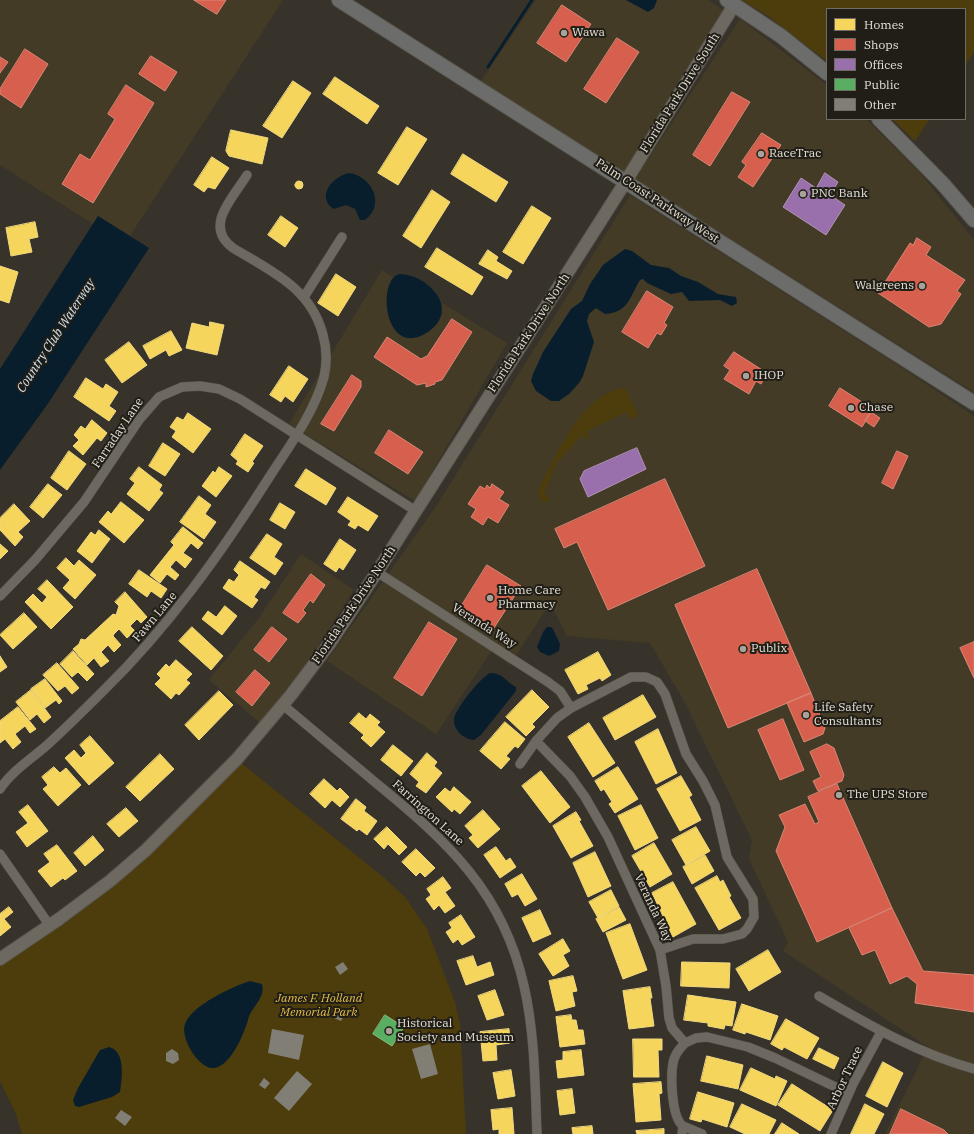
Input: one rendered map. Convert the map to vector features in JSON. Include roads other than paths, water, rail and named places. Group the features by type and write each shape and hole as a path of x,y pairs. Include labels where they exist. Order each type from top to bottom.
{"main road":[{"name":"Palm Coast Parkway West","path":"339,0 626,181 974,404"},
{"path":"731,2 781,36 826,72"},
{"path":"880,120 932,173 974,220"}],"street":[{"name":"Florida Park Drive South","path":"626,181 731,2"},
{"name":"Fawn Lane","path":"0,789 9,778 65,729 114,682 161,630 226,543 297,434 320,387 326,358 319,324 304,297 286,281 228,244 220,233 219,225 222,215 247,175"},
{"name":"Florida Park Drive North","path":"0,959 50,926 110,881 146,850 252,743 283,705 330,643 377,572 626,181"},
{"path":"304,297 342,237"},
{"name":"Farraday Lane","path":"0,596 69,520 98,483 148,409 159,397 168,392 193,386 219,389 240,399 416,511"},
{"name":"Veranda Way","path":"377,572 548,682 560,691 571,708"},
{"path":"520,764 548,726 571,708 631,677 646,677 657,682 665,694 686,754 704,781 715,805 727,857 752,900 754,917 747,929 742,934 724,939 693,940 660,950"},
{"name":"Farrington Lane","path":"283,705 434,832 462,861 490,901 512,949 527,999 532,1049 537,1134"},
{"name":"Veranda Way","path":"536,741 570,776 597,816 660,950 666,982 669,1018 672,1028 685,1043"},
{"path":"0,854 50,926"},
{"path":"819,996 881,1032 945,1060 974,1069"},
{"name":"Arbor Trace","path":"831,1134 848,1093 881,1032"},
{"path":"702,1134 682,1130 675,1114 673,1067 676,1054 685,1043 696,1038 707,1037 748,1047 775,1058 848,1093"}],"water":[{"path":"626,0 657,0 654,8 648,12"},
{"path":"349,173 357,175 364,180 370,185 374,192 375,207 365,220 360,220 355,209 346,205 334,209 326,199 326,193 332,183 337,178"},
{"name":"Country Club Waterway","path":"98,216 149,248 47,405 0,470 0,369"},
{"path":"625,249 632,251 651,265 669,268 681,276 698,282 718,294 736,297 737,303 732,306 720,300 689,301 682,292 671,294 647,283 643,279 640,280 624,307 613,313 605,314 596,308 589,314 587,321 594,342 583,376 569,394 559,401 551,401 536,391 531,381 543,352 571,309 582,301 590,284 603,265"},
{"path":"400,274 421,280 437,295 441,304 442,314 437,323 428,332 413,338 402,336 393,327 388,315 388,289 393,279"},
{"path":"547,627 551,627 553,629 560,644 559,651 549,656 540,652 537,647 543,632"},
{"path":"490,673 501,676 516,687 516,691 481,735 474,740 466,738 457,730 454,718 469,693 485,676"},
{"path":"250,981 262,984 263,989 260,998 250,1015 240,1041 230,1057 224,1063 218,1067 211,1068 206,1066 195,1057 187,1043 184,1030 185,1024 196,1010 213,998 223,992"},
{"path":"109,1047 118,1054 122,1066 120,1092 112,1097 79,1107 75,1106 73,1100 78,1088 100,1050"}],"waterway":[{"path":"488,67 532,0"}],"place":[{"name":"Wawa","path":"564,33"},
{"name":"RaceTrac","path":"761,154"},
{"name":"PNC Bank","path":"803,194"},
{"name":"Walgreens","path":"922,286"},
{"name":"IHOP","path":"746,376"},
{"name":"Chase","path":"851,408"},
{"name":"Home Care Pharmacy","path":"490,598"},
{"name":"Publix","path":"743,649"},
{"name":"Life Safety Consultants","path":"806,715"},
{"name":"The UPS Store","path":"839,795"},
{"name":"Historical Society and Museum","path":"389,1031"}],"park label":[{"name":"James F. Holland Memorial Park","path":"319,1006"}]}
